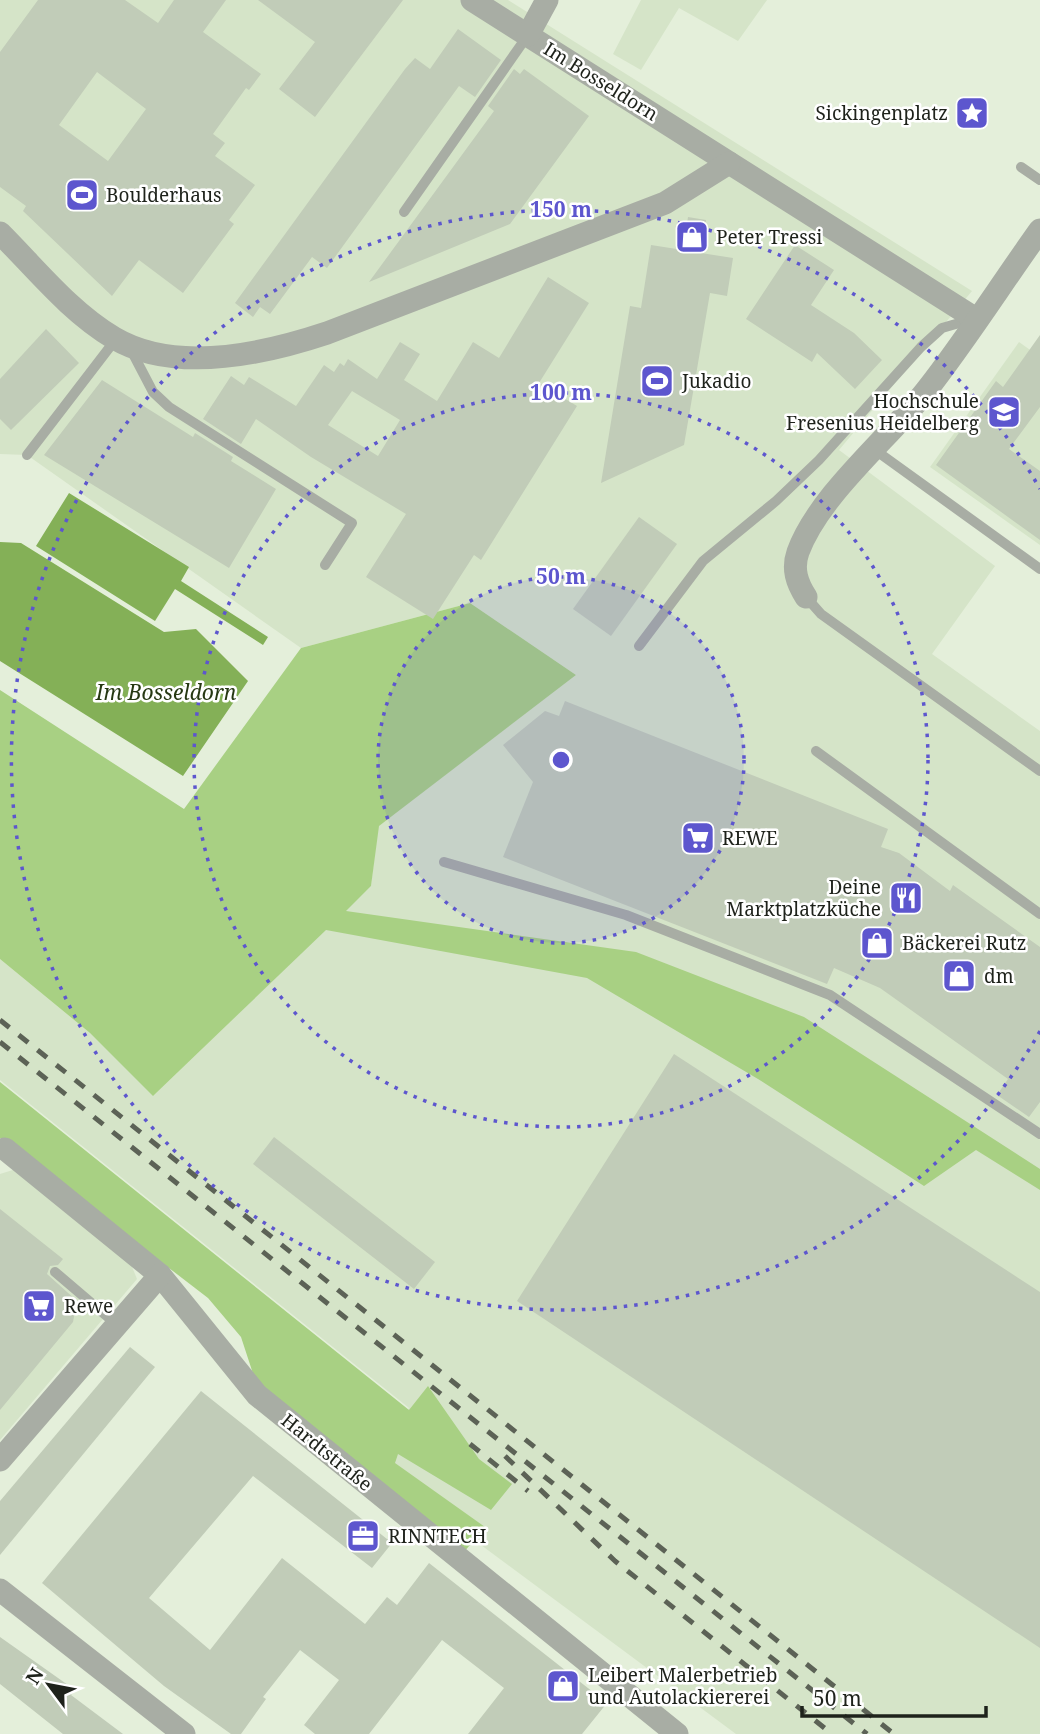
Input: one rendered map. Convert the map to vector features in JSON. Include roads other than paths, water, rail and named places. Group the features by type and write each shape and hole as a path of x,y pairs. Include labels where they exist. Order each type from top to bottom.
{"street":[{"name":"Im Bosseldorn","path":"472,0 976,319"},
{"path":"528,35 547,0"},
{"path":"0,233 72,306 122,342 156,353 204,356 295,344 470,280 665,203 729,163"},
{"path":"806,597 798,585 795,571 796,555 804,539 853,470 875,450 928,388 1040,230"},
{"name":"Hardtstraße","path":"2,1150 160,1275 257,1395 677,1734"},
{"path":"0,1460 160,1275"},
{"path":"0,1590 184,1734"}],"lane":[{"path":"404,212 528,35"},
{"path":"1021,167 1040,180"},
{"path":"639,646 703,561 819,460 921,347 942,328 976,319"},
{"path":"27,455 122,342 153,392 169,407 352,523 325,565"},
{"path":"875,450 1040,569"},
{"path":"806,597 821,614 1040,771"},
{"path":"816,751 1040,914"},
{"path":"444,862 626,915 830,995 1040,1134"},
{"path":"55,1272 116,1324"}],"water":[{"path":"69,493 189,567 181,581 268,637 263,645 175,589 155,621 36,546"},
{"name":"Im Bosseldorn","path":"0,542 21,543 164,632 196,629 248,681 183,776 0,661"}],"railway":[{"path":"0,1020 894,1734"},
{"path":"0,1042 867,1734"},
{"path":"470,1444 528,1491"},
{"path":"505,1456 615,1561 832,1734"}],"place":[{"name":"Sickingenplatz","path":"972,113"},
{"name":"Boulderhaus","path":"82,195"},
{"name":"Peter Tressi","path":"692,237"},
{"name":"Jukadio","path":"657,381"},
{"name":"Hochschule Fresenius Heidelberg","path":"1004,412"},
{"name":"REWE","path":"698,838"},
{"name":"Deine Marktplatzküche","path":"906,898"},
{"name":"Bäckerei Rutz","path":"877,943"},
{"name":"dm","path":"959,976"},
{"name":"Rewe","path":"39,1306"},
{"name":"RINNTECH","path":"363,1536"},
{"name":"Leibert Malerbetrieb und Autolackiererei","path":"563,1686"}]}
